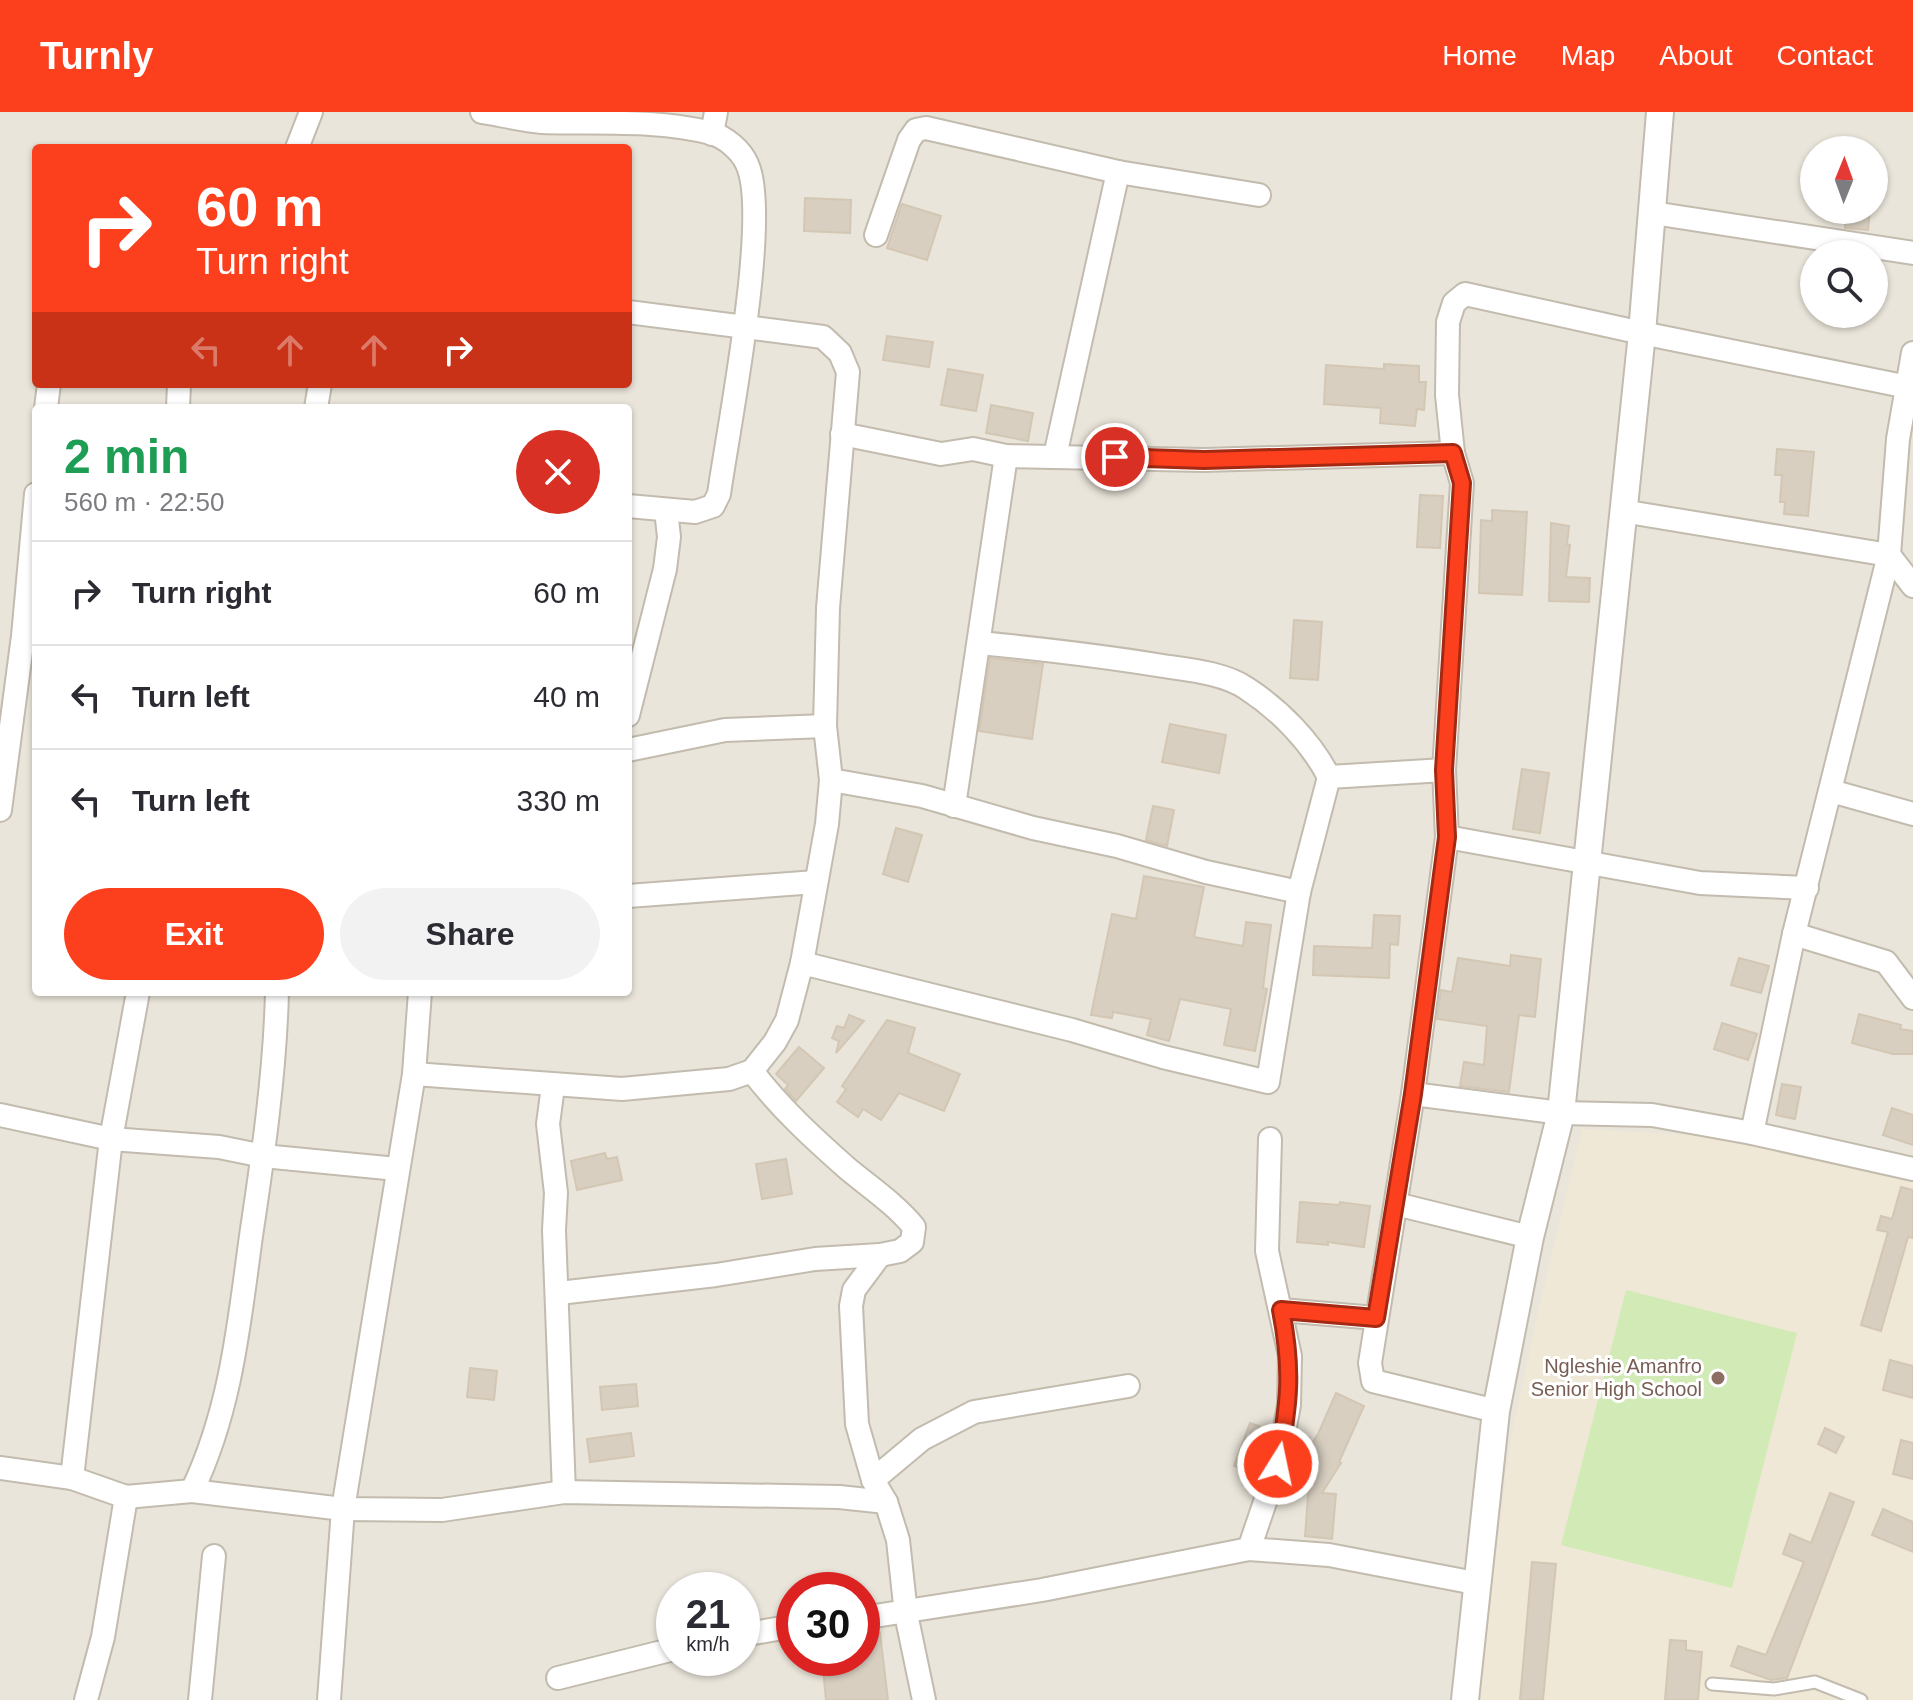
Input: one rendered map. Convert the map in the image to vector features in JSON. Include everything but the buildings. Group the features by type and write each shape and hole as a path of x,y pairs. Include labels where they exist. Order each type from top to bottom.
{"street":[{"path":"299,144 311,112"},
{"path":"482,112 537,121 656,126 714,123 747,163 753,194 754,248 719,494 713,506 695,512 632,506"},
{"path":"1465,1700 1475,1583 1496,1411 1530,1237 1561,1113 1590,865 1622,511 1642,333 1660,112"},
{"path":"876,235 916,130 926,128 1118,172 1259,195"},
{"path":"1055,456 1118,172"},
{"path":"1653,213 1913,253"},
{"path":"1496,1411 1373,1381 1370,1363 1413,1094 1447,837 1444,770 1462,483 1453,453 1447,395 1448,322 1454,303 1465,294 1908,387"},
{"path":"414,1074 622,1089 729,1079 752,1071 775,1042 787,1020 802,963 827,824 831,780 825,726 828,608 848,372 840,353 823,337 632,312"},
{"path":"1752,1133 1794,934 1889,555 1906,440 1913,353"},
{"path":"842,434 941,454 973,449 1006,456 1204,460 1453,453"},
{"path":"954,806 1006,456"},
{"path":"632,699 665,569 669,537 666,510"},
{"path":"1622,511 1889,555 1913,586"},
{"path":"0,810 23,636 32,538"},
{"path":"802,963 1268,1082 1299,892 1329,777 1317,754 1298,732 1245,686 1189,670 1086,654 980,643"},
{"path":"632,749 725,730 825,726"},
{"path":"1329,777 1444,770"},
{"path":"831,780 894,790 1033,828 1117,846 1206,872 1299,892"},
{"path":"1831,791 1913,814"},
{"path":"1447,837 1700,883 1807,888"},
{"path":"632,896 816,882"},
{"path":"1794,934 1886,962 1913,998"},
{"path":"72,1478 111,1139 137,996"},
{"path":"192,1491 212,1451 232,1377 263,1156 277,996"},
{"path":"329,1700 343,1509 414,1074 420,996"},
{"path":"559,1293 716,1275 815,1259 880,1255 900,1251 912,1242 914,1227 901,1211 809,1134 771,1096 752,1071"},
{"path":"553,1086 548,1124 556,1193 554,1230 559,1293 564,1492"},
{"path":"1413,1094 1561,1113 1652,1115 1752,1133 1913,1169"},
{"path":"0,1115 111,1139 219,1147 263,1156 397,1169"},
{"path":"1249,1549 1278,1464 1289,1405 1290,1356 1267,1251 1270,1139"},
{"path":"1396,1204 1530,1237"},
{"path":"880,1255 854,1290 851,1306 857,1424 873,1480 886,1502 898,1540 906,1614 924,1700"},
{"path":"1281,1310 1376,1318"},
{"path":"873,1480 922,1439 974,1412 1128,1386"},
{"path":"0,1468 72,1478 126,1497 192,1491 343,1509 442,1510 564,1492 839,1497 886,1502"},
{"path":"86,1700 103,1637 126,1497"},
{"path":"880,1616 1249,1549 1329,1555 1475,1583"},
{"path":"200,1700 214,1556"},
{"path":"558,1678 656,1654"}],"lane":[{"path":"1712,1684 1774,1689 1815,1682 1861,1700"}],"shaded area":[{"path":"0,112 1913,112 1913,1700 0,1700"},
{"name":"Ngleshie Amanfro Senior High School","path":"1582,1129 1744,1138 1913,1182 1913,1700 1477,1700 1510,1444"}],"green space":[{"path":"1626,1290 1797,1333 1732,1588 1561,1545"}],"place":[{"name":"Ngleshie Amanfro Senior High School","path":"1718,1378"}],"route":[{"path":"1115,457 1204,460 1453,453 1462,483 1444,770 1447,837 1413,1094 1376,1318 1281,1310 1290,1356 1289,1405 1278,1464"}]}
